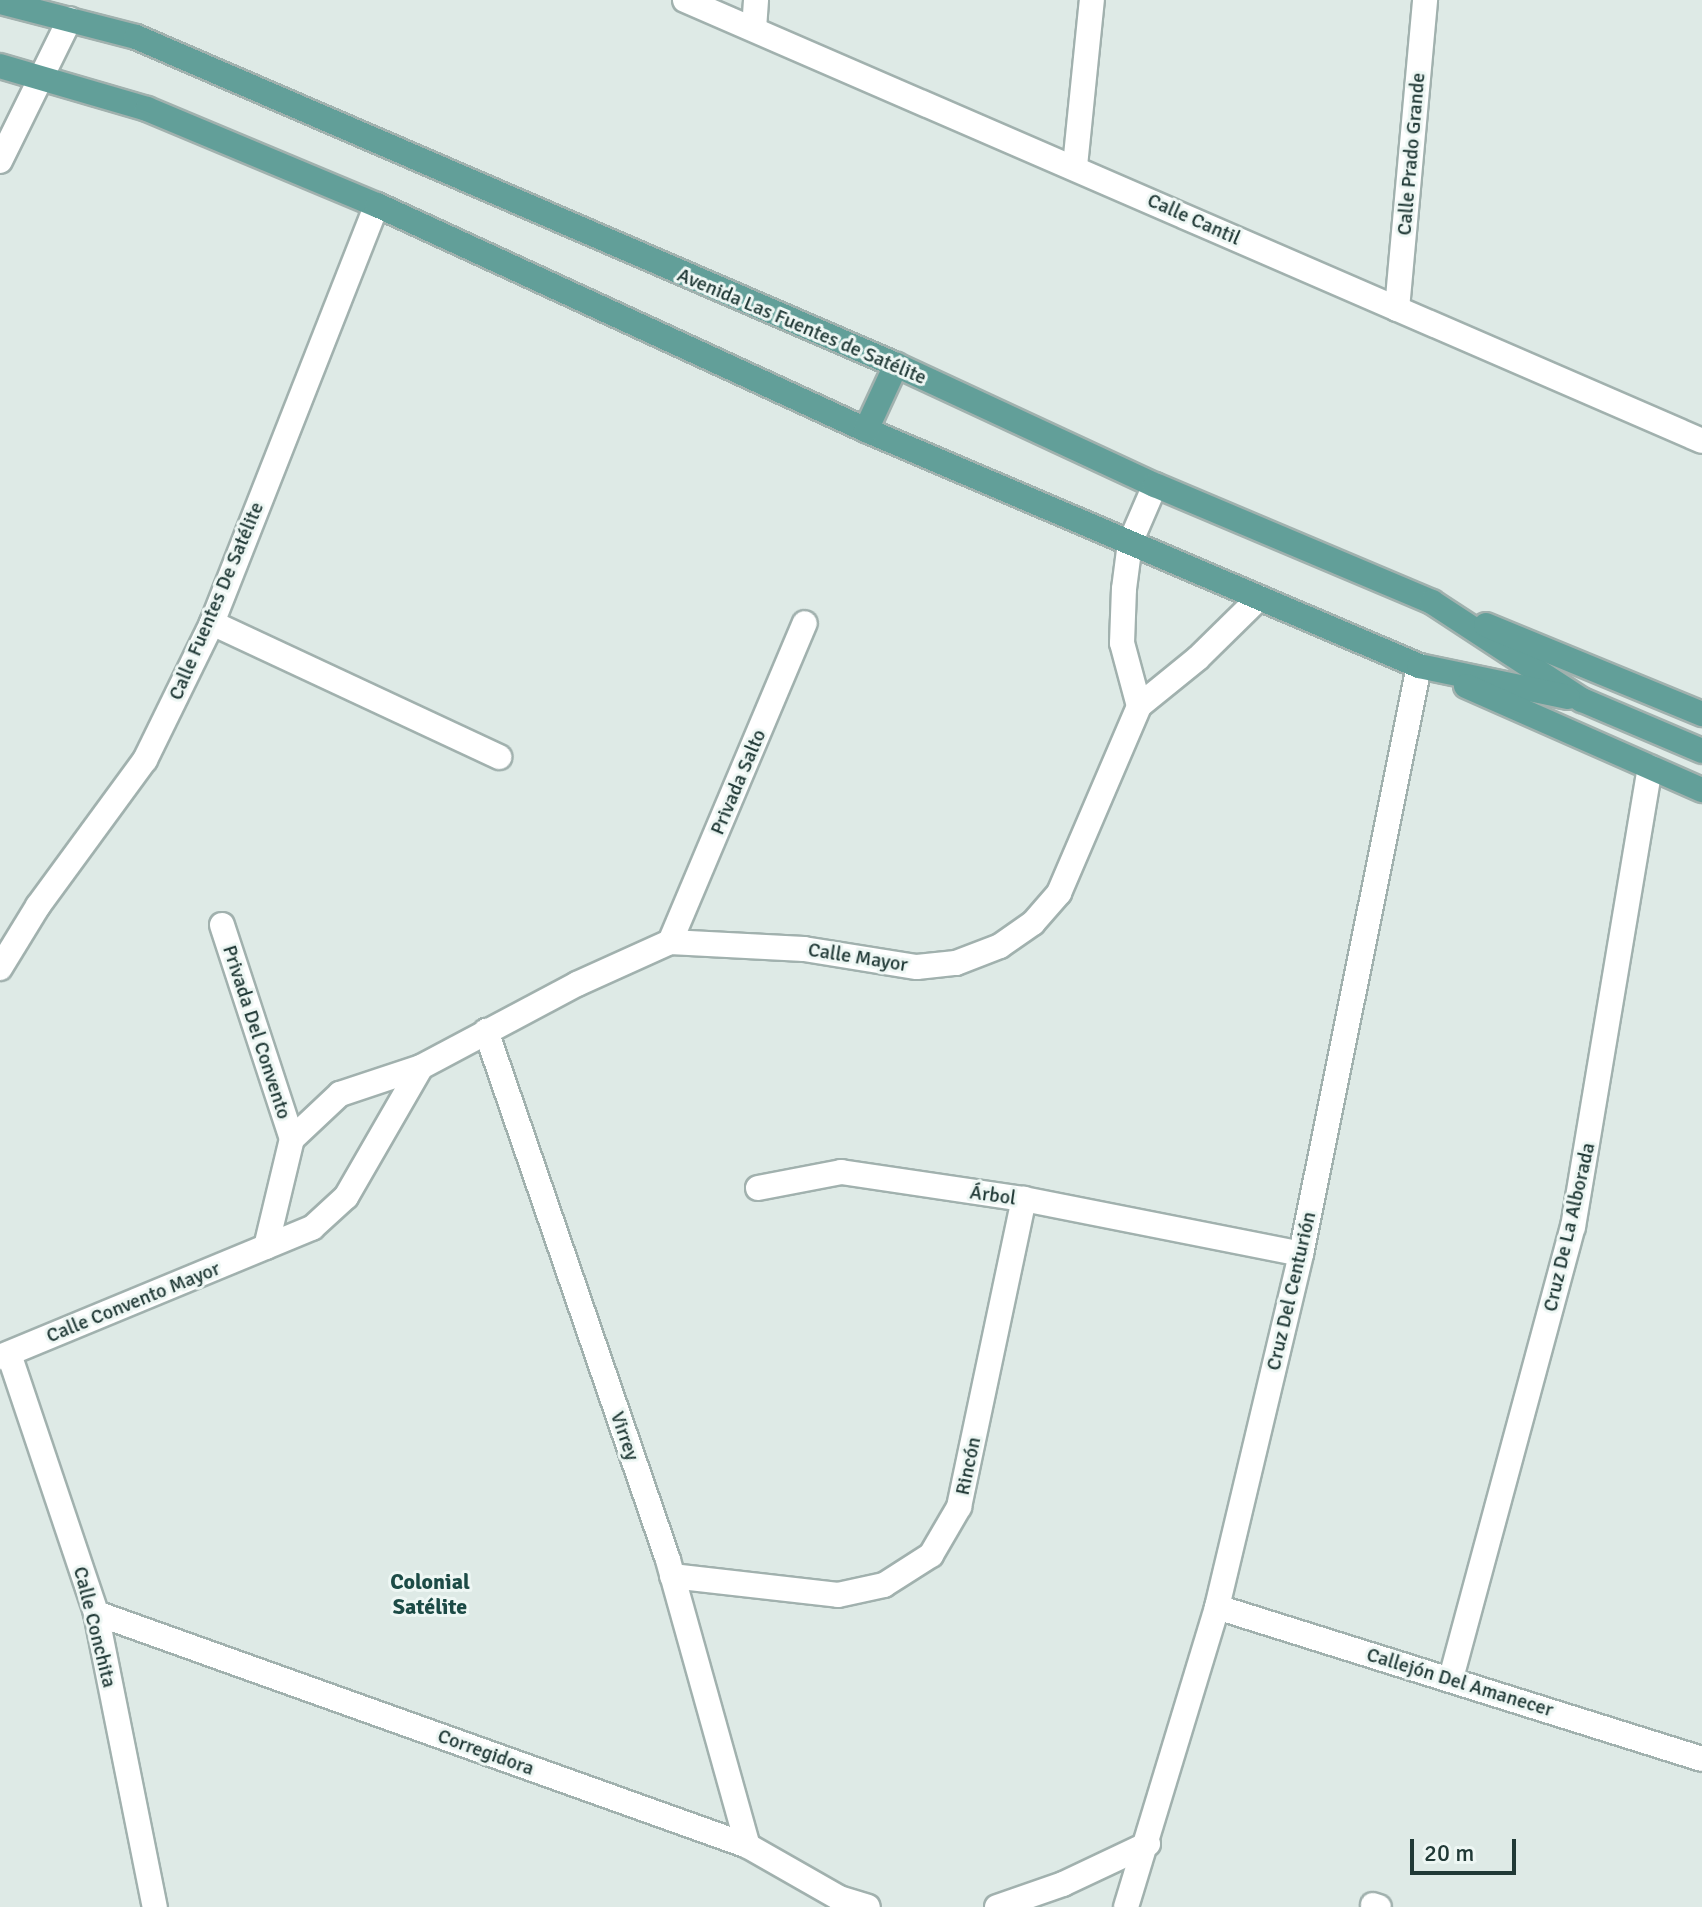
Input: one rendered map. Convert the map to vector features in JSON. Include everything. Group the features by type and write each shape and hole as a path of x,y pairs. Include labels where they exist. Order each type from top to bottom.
{"main road":[{"name":"Avenida Las Fuentes de Satélite","path":"0,2 136,37 896,365 1155,485 1432,602 1582,700 1702,751"},
{"name":"Avenida Las Fuentes de Satélite","path":"0,66 147,109 377,205 866,430 1419,666 1582,700"},
{"path":"866,430 896,365"},
{"path":"1432,602 1702,714"},
{"path":"1419,666 1702,790"}],"street":[{"name":"Calle Cantil","path":"685,0 1075,166 1702,441"},
{"path":"754,29 756,0"},
{"path":"1075,166 1092,0"},
{"name":"Calle Prado Grande","path":"1397,309 1425,0"},
{"path":"0,161 70,19"},
{"name":"Calle Fuentes De Satélite","path":"0,968 38,906 145,760 212,623 377,205"},
{"path":"1139,706 1122,643 1130,543 1155,485"},
{"name":"Calle Mayor","path":"670,942 804,949 917,967 956,963 1000,946 1033,923 1059,893 1139,706 1198,658 1259,598"},
{"path":"212,623 499,757"},
{"name":"Privada Salto","path":"670,942 805,623"},
{"name":"Cruz Del Centurión","path":"1126,1907 1148,1844 1217,1607 1301,1254 1419,666"},
{"name":"Cruz De La Alborada","path":"1451,1678 1573,1227 1650,767"},
{"name":"Privada Del Convento","path":"222,925 292,1139"},
{"name":"Calle Convento Mayor","path":"292,1139 340,1094 421,1067 486,1031 670,942"},
{"name":"Virrey","path":"486,1031 672,1576 748,1846"},
{"name":"Calle Convento Mayor","path":"4,1355 312,1228 346,1197 421,1067"},
{"path":"266,1247 292,1139"},
{"name":"Árbol","path":"758,1188 841,1172 1024,1199 1301,1254"},
{"name":"Rincón","path":"672,1576 838,1595 884,1585 931,1555 959,1507 1024,1199"},
{"name":"Calle Conchita","path":"4,1355 96,1613 155,1907"},
{"name":"Callejón Del Amanecer","path":"1217,1607 1702,1759"},
{"name":"Corregidora","path":"96,1613 748,1846 839,1898 868,1907"},
{"path":"997,1907 1063,1884 1148,1844"}],"district":[{"name":"Colonial Satélite","path":"430,1594"}]}
